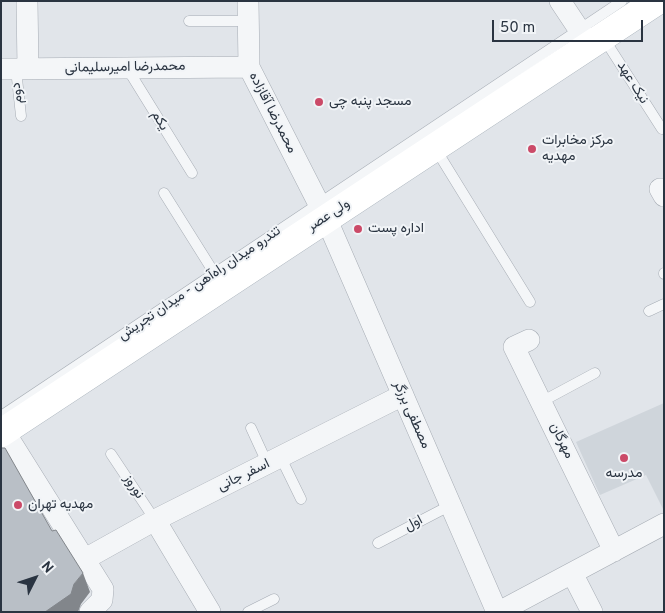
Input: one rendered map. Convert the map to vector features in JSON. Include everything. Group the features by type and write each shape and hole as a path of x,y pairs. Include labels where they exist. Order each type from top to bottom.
{"main road":[{"name":"ولی عصر","path":"2,426 322,212 435,148 591,38 657,1"}],"street":[{"path":"15,69 27,1"},
{"path":"560,1 591,38"},
{"name":"محمدرضا آقازاده","path":"248,11 249,67 322,212"},
{"name":"محمدرضا امیرسلیمانی","path":"15,69 249,67"},
{"name":"مصطفی برزگر","path":"322,212 498,612"},
{"name":"مهرگان","path":"529,340 514,347 614,551"},
{"name":"اسفر جانی","path":"86,559 155,520 403,395"},
{"path":"2,426 103,589 104,595 90,612"},
{"path":"155,520 210,612"},
{"path":"498,612 664,524"},
{"path":"572,573 592,612"}],"lane":[{"path":"322,212 591,38 622,1"},
{"path":"189,21 248,11"},
{"name":"نیک عهد","path":"591,38 662,129"},
{"name":"یکم","path":"127,68 192,173"},
{"name":"دوم","path":"15,69 21,116"},
{"path":"435,148 530,302"},
{"path":"164,193 219,280"},
{"path":"649,311 664,304"},
{"path":"541,402 595,374"},
{"path":"251,428 301,499"},
{"name":"نوروز","path":"112,454 155,520"},
{"name":"اول","path":"378,543 451,505"},
{"path":"248,612 274,599"}],"shaded area":[{"name":"مدرسه","path":"664,403 664,511 646,475 600,495 576,442"}],"building":[{"name":"مهدیه تهران","path":"1,448 5,448 52,531 56,530 83,573 74,584 71,594 45,612 1,612"}],"place":[{"name":"مسجد پنبه چی","path":"319,102"},
{"name":"مرکز مخابرات مهدیه","path":"532,149"},
{"name":"اداره پست","path":"358,229"},
{"name":"مدرسه","path":"624,458"},
{"name":"مهدیه تهران","path":"18,505"}]}
